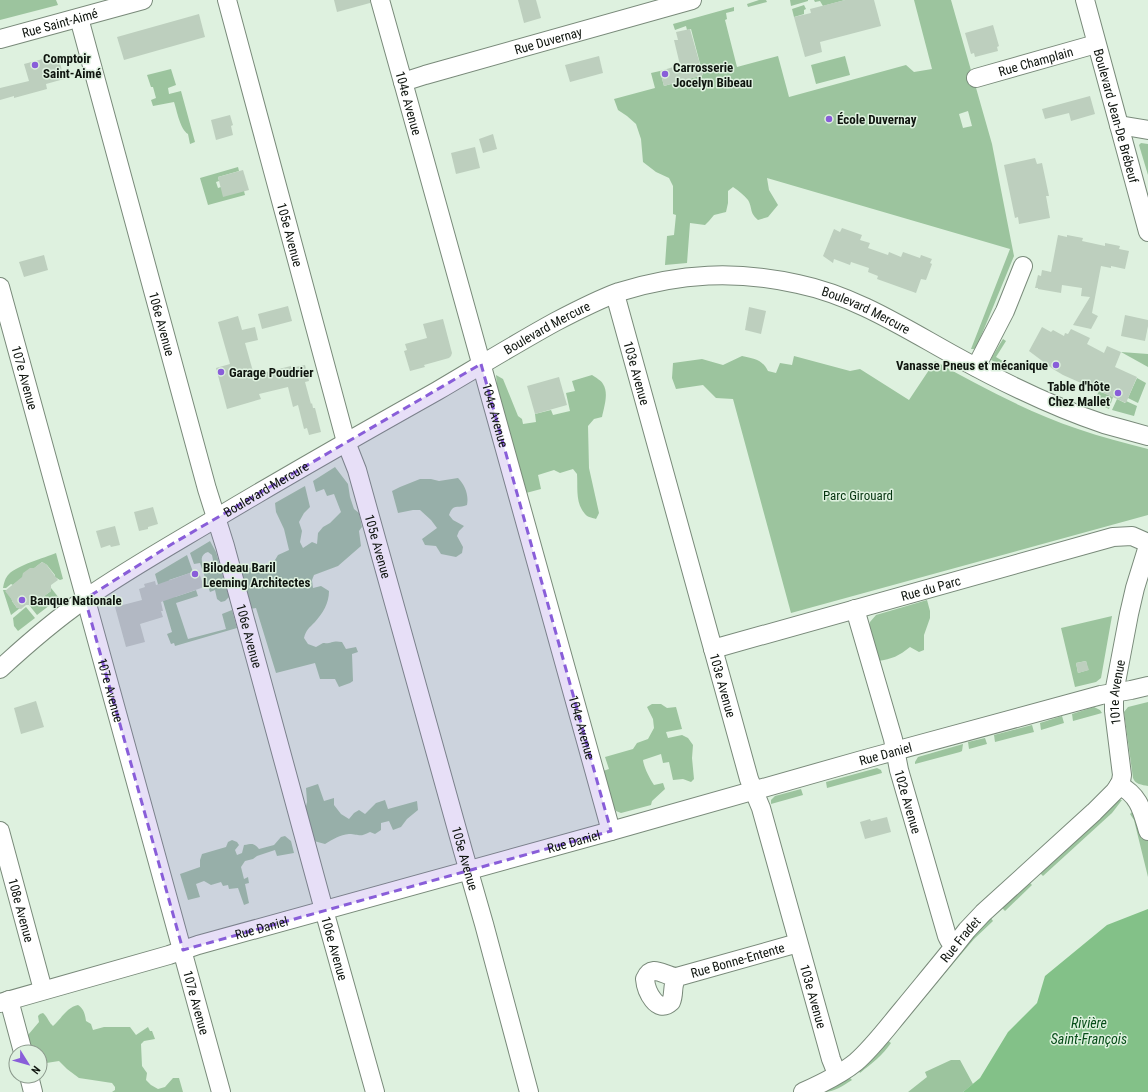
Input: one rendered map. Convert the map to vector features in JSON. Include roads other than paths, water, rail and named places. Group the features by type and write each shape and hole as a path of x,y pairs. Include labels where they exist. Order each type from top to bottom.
{"street":[{"name":"Rue Saint-Aimé","path":"0,39 143,0"},
{"name":"105e Avenue","path":"227,0 346,442 359,478 484,924 529,1092"},
{"name":"104e Avenue","path":"380,0 611,831"},
{"name":"Rue Duvernay","path":"403,82 692,0"},
{"name":"Boulevard Jean-De Brébeuf","path":"1085,0 1148,232"},
{"name":"106e Avenue","path":"79,18 375,1092"},
{"name":"Rue Champlain","path":"976,78 1096,44"},
{"path":"1119,125 1148,130"},
{"path":"976,367 1005,311 1023,266"},
{"name":"Boulevard Mercure","path":"0,669 30,642 85,599 216,518 346,442 550,325 600,299 667,280 716,275 749,276 816,288 851,300 976,367 1032,395 1107,425 1148,436"},
{"name":"107e Avenue","path":"0,288 221,1092"},
{"name":"103e Avenue","path":"614,294 749,779 762,812 831,1059 837,1074"},
{"name":"Rue du Parc","path":"713,649 1113,537 1132,536 1148,543"},
{"name":"101e Avenue","path":"1120,786 1122,775 1114,711 1114,693 1129,614 1148,546"},
{"name":"102e Avenue","path":"855,609 947,936 955,945"},
{"name":"Rue Daniel","path":"4,1001 754,790 1100,695 1148,686"},
{"path":"1120,786 1132,794 1139,803 1148,831"},
{"name":"Rue Fradet","path":"803,1092 856,1062 871,1047 967,930 994,902 1094,812 1120,786"},
{"name":"108e Avenue","path":"0,830 4,858 44,990"},
{"name":"Rue Bonne-Entente","path":"677,977 798,943"},
{"path":"4,1001 20,1044"}],"water":[{"name":"Rivière Saint-François","path":"1148,909 1148,1092 963,1092 980,1078 1008,1032 1037,1003 1045,976 1107,925"}],"place":[{"name":"Comptoir Saint-Aimé","path":"35,65"},
{"name":"Carrosserie Jocelyn Bibeau","path":"665,74"},
{"name":"École Duvernay","path":"829,119"},
{"name":"Vanasse Pneus et mécanique","path":"1056,365"},
{"name":"Garage Poudrier","path":"221,372"},
{"name":"Table d'hôte Chez Mallet","path":"1118,393"},
{"name":"Bilodeau Baril Leeming Architectes","path":"195,574"},
{"name":"Banque Nationale","path":"22,600"}],"park label":[{"name":"Parc Girouard","path":"858,495"}]}
